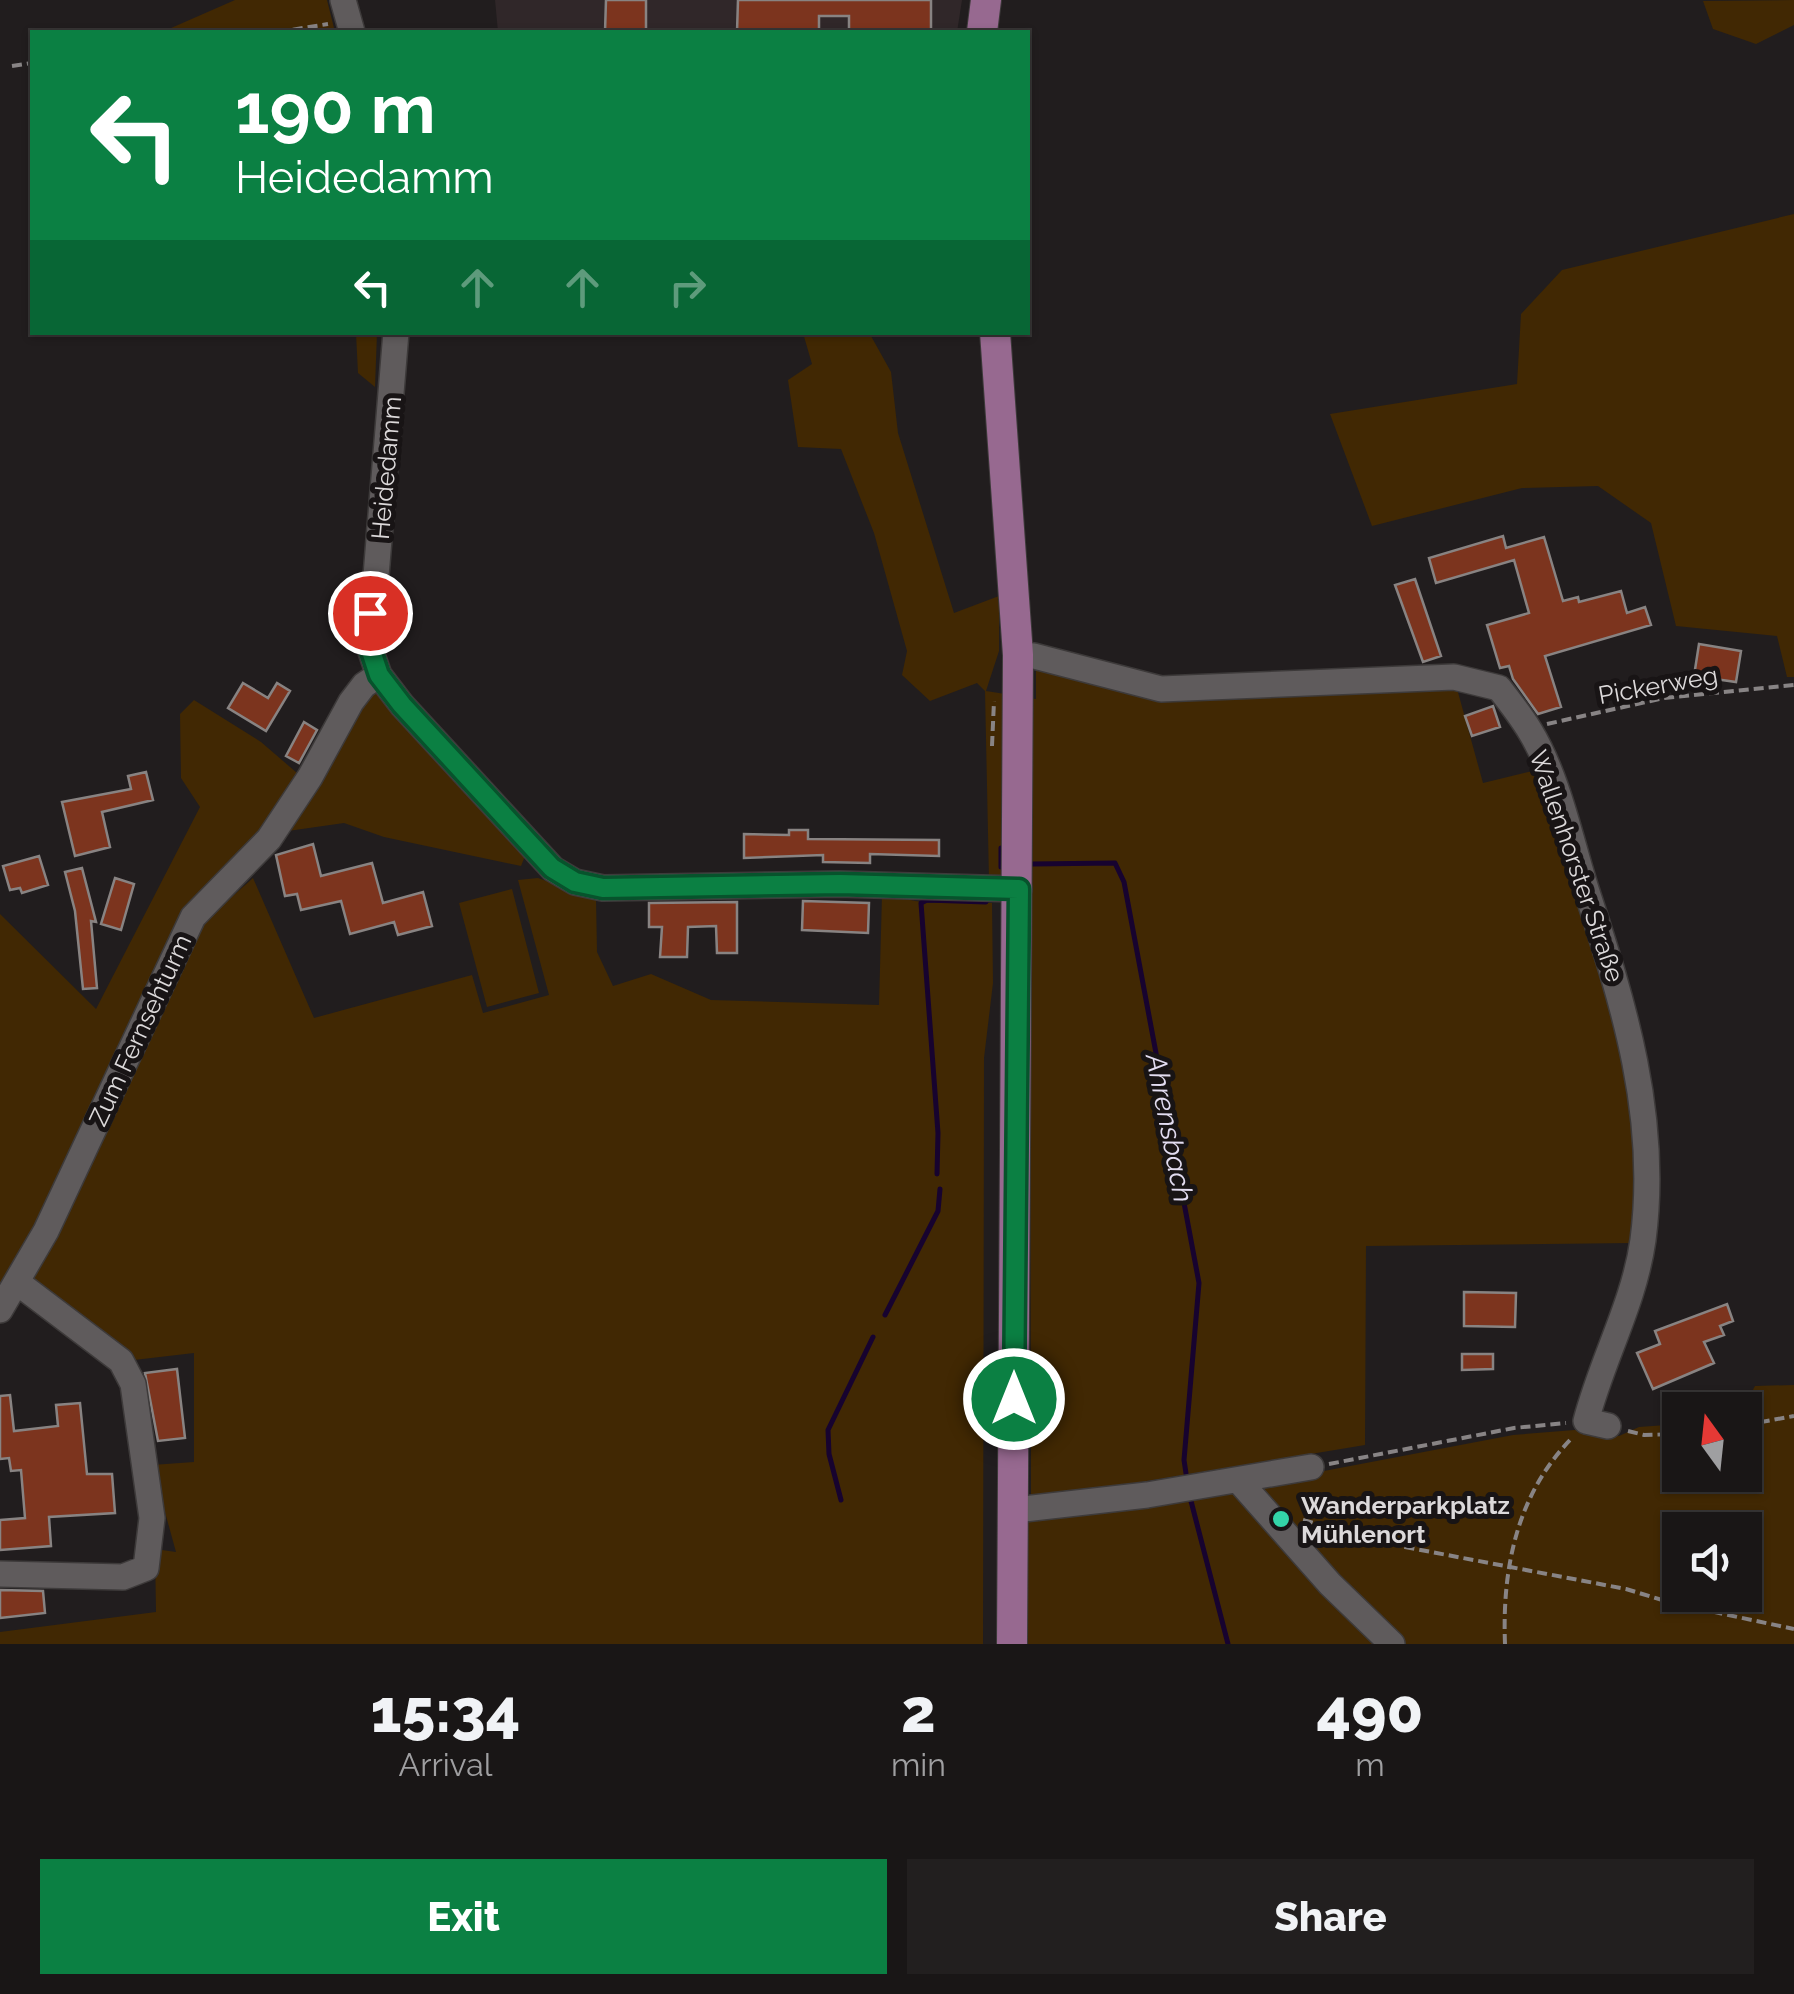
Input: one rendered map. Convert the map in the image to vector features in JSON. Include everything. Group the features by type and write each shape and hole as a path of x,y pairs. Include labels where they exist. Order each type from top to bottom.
{"main road":[{"path":"982,30 986,0"},
{"path":"996,335 1018,655 1007,889 1015,1510 1012,1644"}],"street":[{"name":"Heidedamm","path":"379,675 370,648 370,613 384,514 396,335"},
{"name":"Wallenhorster Straße","path":"1018,655 1161,689 1454,677 1499,688 1530,730 1554,788 1620,993 1644,1103 1648,1166 1642,1240 1630,1297 1609,1354 1597,1424"},
{"path":"379,675 540,857 575,882 603,888 840,884 1007,889"},
{"name":"Zum Fernsehturm","path":"0,1310 18,1283 193,917 269,839 310,777 350,702 379,675"},
{"path":"0,1574 123,1577 146,1568 152,1518 134,1384 121,1361 18,1283"},
{"path":"1015,1510 1238,1481 1311,1467"},
{"path":"1238,1481 1282,1532 1392,1644"}],"path":[{"path":"288,30 348,18"},
{"path":"12,66 30,63"},
{"name":"Pickerweg","path":"1530,730 1664,698 1794,685"},
{"path":"1762,1422 1794,1416"},
{"path":"1505,1644 1507,1566 1512,1540 1540,1480 1597,1424"},
{"path":"1311,1467 1514,1428 1597,1424 1644,1435 1662,1434"},
{"path":"1282,1532 1297,1520 1311,1519 1404,1547 1794,1629"}],"shaded area":[{"path":"235,0 327,0 334,30 167,30"},
{"path":"495,0 962,0 957,30 498,30"},
{"path":"1794,0 1794,25 1756,44 1713,29 1703,1"},
{"path":"1794,214 1794,677 1787,677 1777,636 1676,626 1651,523 1598,486 1522,488 1372,526 1330,414 1517,384 1521,314 1562,270"},
{"path":"356,335 377,335 375,387 358,373"},
{"path":"804,335 872,335 891,372 898,433 954,613 999,596 999,651 986,691 1036,699 1036,664 1113,686 1456,685 1483,783 1541,769 1628,1053 1638,1173 1632,1243 1366,1246 1365,1445 1031,1497 1030,876 989,880 985,691 977,683 930,701 902,675 907,651 874,533 841,449 798,447 788,380 812,364"},
{"path":"371,693 382,695 525,856 521,866 384,837 344,823 288,831 363,700"},
{"path":"194,700 261,742 297,773 265,828 186,914 0,1297 0,914 96,1009 200,807 181,778 180,714"},
{"path":"253,878 314,1018 472,975 483,1013 549,995 518,880 538,878 596,899 597,952 613,986 651,974 711,1000 879,1005 882,895 927,903 992,903 993,983 984,1058 983,1644 0,1644 0,1632 156,1612 155,1549 176,1552 152,1465 194,1462 194,1353 134,1360 27,1286 198,927"},
{"path":"512,889 539,993 487,1007 459,903"},
{"path":"1794,1385 1794,1644 1025,1644 1028,1521 1251,1485 1513,1435 1587,1429 1619,1436 1639,1427 1662,1425 1662,1492 1762,1492 1762,1392 1752,1392 1755,1386"}],"building":[{"path":"606,0 646,0 646,30 605,30"},
{"path":"738,0 931,0 931,30 849,30 849,16 819,16 819,30 737,30"},
{"path":"1503,536 1506,548 1544,537 1563,601 1578,597 1579,602 1621,591 1627,613 1645,607 1651,625 1545,656 1561,707 1538,714 1513,679 1509,666 1500,668 1487,625 1529,613 1514,560 1436,583 1429,558"},
{"path":"1415,579 1441,656 1423,662 1395,585"},
{"path":"1699,644 1741,651 1736,682 1694,676"},
{"path":"243,683 268,698 277,683 290,691 266,731 228,708"},
{"path":"1493,706 1500,727 1472,736 1465,716"},
{"path":"304,722 317,730 299,763 286,756"},
{"path":"146,772 153,800 102,812 110,847 75,856 62,802 131,789 128,776"},
{"path":"789,830 808,830 808,839 939,840 939,856 870,854 870,863 823,862 823,855 744,858 744,834 789,835"},
{"path":"313,844 321,876 372,863 383,903 423,892 432,926 398,935 394,922 350,934 341,901 301,910 297,894 285,896 276,855"},
{"path":"39,856 48,885 22,893 20,888 10,890 3,866"},
{"path":"82,868 96,922 91,921 97,988 83,989 75,911 65,872"},
{"path":"115,878 134,884 121,930 101,924"},
{"path":"803,901 869,903 868,933 802,930"},
{"path":"737,902 737,953 717,953 716,926 688,927 687,957 660,957 662,927 649,927 649,903"},
{"path":"1464,1292 1516,1293 1515,1327 1464,1326"},
{"path":"1727,1304 1733,1321 1720,1326 1724,1335 1704,1342 1714,1363 1653,1389 1637,1353 1660,1344 1655,1331"},
{"path":"1462,1354 1493,1354 1493,1369 1462,1370"},
{"path":"177,1369 185,1438 158,1441 145,1373"},
{"path":"10,1395 14,1431 58,1426 56,1405 80,1403 87,1474 112,1474 115,1513 49,1517 51,1546 0,1550 0,1520 25,1518 21,1470 11,1471 9,1458 0,1459 0,1396"},
{"path":"0,1590 43,1591 45,1613 0,1618"}],"waterway":[{"name":"Ahrensbach","path":"1001,848 1001,867"},
{"name":"Ahrensbach","path":"1032,864 1115,863 1124,882 1199,1283 1184,1460 1187,1480"},
{"path":"937,1174 938,1133 921,903 986,902"},
{"path":"885,1315 938,1211 940,1189"},
{"path":"841,1500 829,1454 828,1430 873,1337"},
{"name":"Ahrensbach","path":"1191,1501 1228,1644"}],"place":[{"name":"Wanderparkplatz Mühlenort","path":"1281,1519"}],"route":[{"path":"370,613 370,648 379,675 540,857 575,882 603,888 840,884 1019,889 1014,1399"}]}
